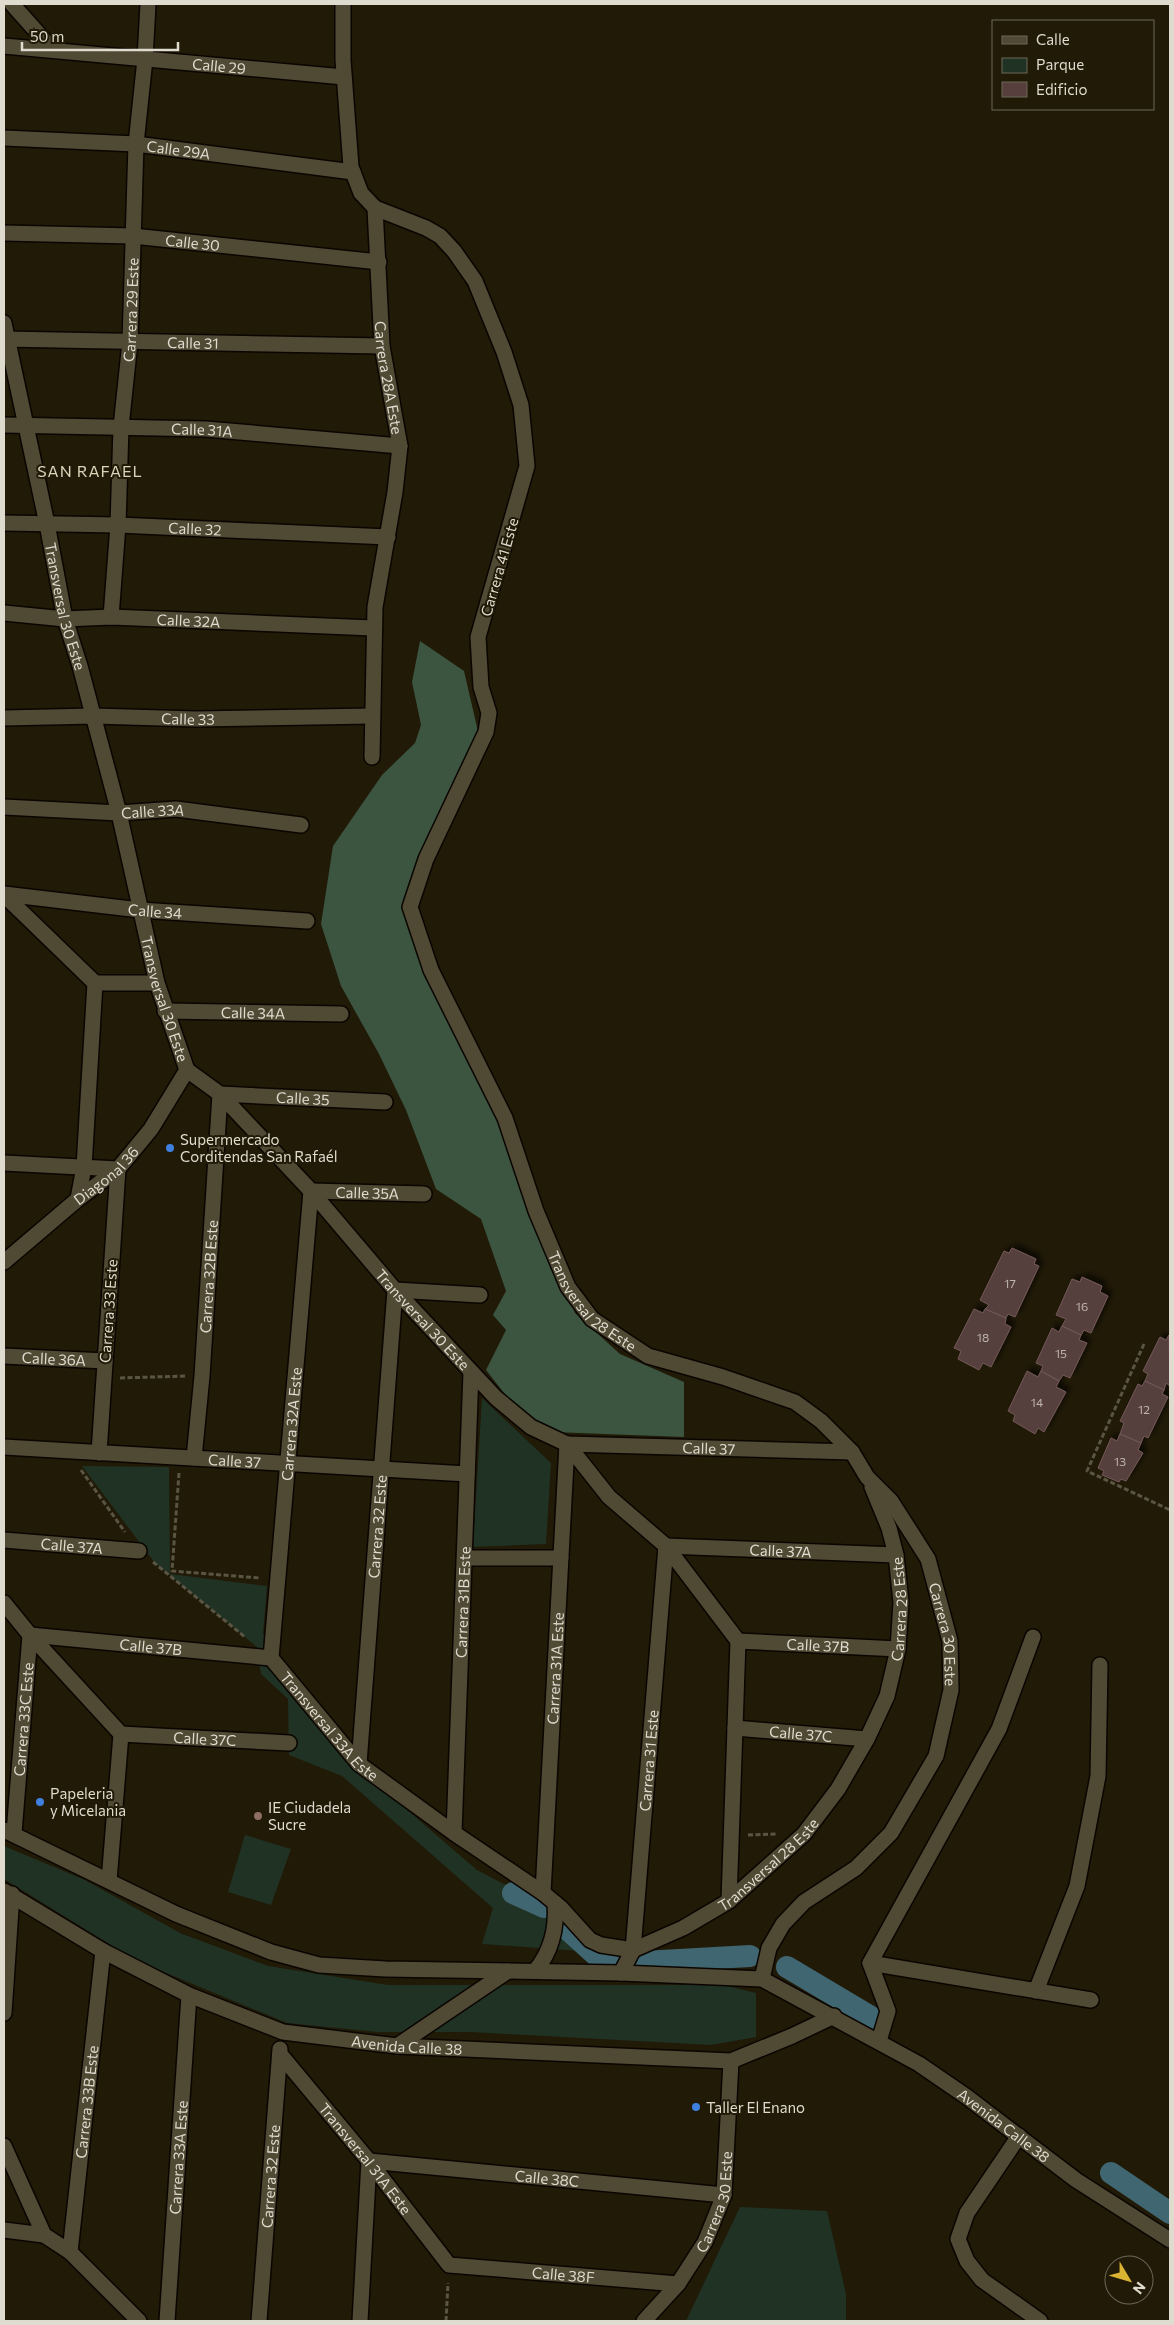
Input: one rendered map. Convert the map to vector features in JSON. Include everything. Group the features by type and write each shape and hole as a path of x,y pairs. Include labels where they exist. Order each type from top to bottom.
{"street":[{"path":"12,4 52,50"},
{"name":"Carrera 29 Este","path":"111,617 118,524 121,427 130,342 136,144 145,59 148,4"},
{"path":"344,4 344,77 351,167 361,193 375,208"},
{"name":"Calle 29","path":"4,46 344,77"},
{"name":"Calle 29A","path":"4,138 136,144 353,172"},
{"name":"Carrera 28A Este","path":"372,757 373,628 396,492 400,446 382,346 375,208"},
{"name":"Carrera 41 Este","path":"375,208 440,236 475,281 504,352 521,405 527,466 478,637 481,687 489,713 486,732 426,859 410,907 431,970"},
{"name":"Calle 30","path":"4,233 133,236 379,262"},
{"name":"Transversal 30 Este","path":"4,323 5,339 48,524 65,619 120,813 157,983 165,1011 187,1070 220,1094 311,1191 396,1290 496,1398 531,1427 567,1444 609,1497 666,1546 738,1641"},
{"name":"Calle 31","path":"5,339 382,346"},
{"name":"Calle 31A","path":"4,426 206,429 400,446"},
{"name":"Calle 32","path":"4,523 118,524 388,537"},
{"name":"Calle 32A","path":"4,612 65,619 111,617 373,628"},
{"name":"Calle 33","path":"4,722 94,716 196,719 372,716"},
{"name":"Calle 33A","path":"4,807 120,813 176,809 301,825"},
{"path":"4,894 95,983 157,983"},
{"name":"Calle 34","path":"4,894 140,910 307,921"},
{"name":"Transversal 28 Este","path":"431,970 505,1118 536,1211 568,1287 592,1320 648,1356 723,1377 795,1402 821,1421 852,1452 867,1477 891,1501"},
{"path":"78,1199 84,1167 95,983"},
{"name":"Calle 34A","path":"165,1011 341,1014"},
{"name":"Diagonal 36","path":"4,1262 78,1199 118,1169 151,1128 187,1070"},
{"name":"Calle 35","path":"220,1094 385,1102"},
{"name":"Carrera 32B Este","path":"187,1458 202,1376 220,1094"},
{"path":"4,1163 118,1169"},
{"name":"Carrera 33 Este","path":"98,1452 118,1169"},
{"name":"Calle 35A","path":"311,1191 424,1194"},
{"name":"Carrera 32A Este","path":"271,1658 311,1191"},
{"path":"396,1290 480,1295"},
{"name":"Carrera 32 Este","path":"359,1764 396,1290"},
{"name":"Calle 36A","path":"4,1356 105,1361"},
{"name":"Carrera 31B Este","path":"454,1832 471,1372"},
{"name":"Calle 37","path":"567,1444 852,1452"},
{"name":"Carrera 31A Este","path":"543,1893 567,1444"},
{"name":"Calle 37","path":"4,1447 467,1474"},
{"name":"Carrera 28 Este","path":"866,1739 887,1696 898,1649 901,1602 896,1555 886,1519 867,1477"},
{"name":"Carrera 30 Este","path":"762,1979 769,1948 784,1924 804,1902 856,1868 891,1833 936,1756 951,1690 950,1642 928,1559 891,1501"},
{"name":"Calle 37A","path":"4,1540 139,1551"},
{"name":"Calle 37A","path":"666,1546 896,1555"},
{"name":"Carrera 31 Este","path":"621,1972 633,1950 666,1546"},
{"path":"464,1558 561,1558"},
{"path":"4,1603 30,1636 121,1734 109,1881"},
{"name":"Calle 37B","path":"30,1636 271,1658"},
{"name":"Carrera 33C Este","path":"9,1832 30,1636"},
{"path":"879,2041 888,2011 870,1962 999,1728 1033,1637"},
{"path":"729,1901 738,1641"},
{"name":"Calle 37B","path":"738,1641 898,1649"},
{"name":"Transversal 33A Este","path":"271,1658 359,1764 543,1893 556,1903 590,1940 601,1945 633,1950"},
{"path":"1036,1991 1076,1886 1096,1786 1100,1665"},
{"name":"Calle 37C","path":"735,1728 866,1739"},
{"name":"Calle 37C","path":"121,1734 289,1743"},
{"name":"Transversal 28 Este","path":"633,1950 683,1928 729,1901 804,1834 838,1789 866,1739"},
{"name":"Avenida Calle 38","path":"9,1832 176,1914 271,1952 319,1965 385,1969 621,1972 762,1979 834,2016 920,2064 1076,2180 1170,2240"},
{"path":"4,2013 8,1892"},
{"name":"Avenida Calle 38","path":"8,1892 102,1951 189,1994 283,2032 397,2046 731,2061 792,2036 834,2016"},
{"path":"535,1971 547,1957 556,1916 556,1903"},
{"name":"Carrera 33B Este","path":"70,2252 102,1951"},
{"path":"870,1962 1091,2000"},
{"path":"397,2046 508,1971"},
{"name":"Carrera 33A Este","path":"167,2321 189,1994"},
{"name":"Carrera 32 Este","path":"259,2321 283,2032"},
{"name":"Transversal 31A Este","path":"280,2054 369,2161 450,2264"},
{"name":"Carrera 30 Este","path":"644,2321 678,2284 705,2242 724,2196 731,2061"},
{"path":"1019,2136 967,2213 958,2239 967,2261 982,2280 1040,2321"},
{"path":"4,2146 44,2235"},
{"path":"360,2321 369,2161"},
{"name":"Calle 38C","path":"369,2161 724,2196"},
{"path":"4,2230 44,2235 70,2252 139,2321"},
{"name":"Calle 38F","path":"450,2264 678,2284"}],"path":[{"path":"1144,1344 1086,1471 1170,1510"},
{"name":"Calle 36A","path":"104,1378 202,1376"},
{"path":"67,1451 139,1551 248,1639"},
{"path":"187,1458 172,1571 278,1580"},
{"path":"730,1835 804,1834"},
{"path":"446,2321 450,2264"}],"green space":[{"path":"420,641 464,671 480,740 406,904 421,964 491,1096 522,1184 575,1313 620,1354 684,1382 684,1437 552,1432 522,1416 486,1370 506,1330 493,1315 506,1291 481,1219 436,1189 406,1110 379,1054 341,986 321,924 333,846 382,775 415,743 421,725 412,682"},
{"path":"482,1398 551,1463 546,1544 473,1547"},
{"path":"82,1466 169,1467 170,1574 267,1586 263,1634 301,1704 363,1772 477,1870 527,1896 581,1951 482,1944 493,1908 342,1776 289,1755 288,1699 261,1674 257,1647 155,1563"},
{"path":"245,1835 291,1849 271,1905 228,1892"},
{"path":"4,1846 85,1880 180,1933 268,1966 388,1985 723,1985 756,1993 756,2037 711,2045 470,2032 378,2032 287,2023 135,1960 4,1879"},
{"path":"740,2207 827,2211 846,2294 846,2321 686,2321"}],"building":[{"path":"1012,1248 1036,1259 1034,1264 1039,1266 1015,1317 1008,1314 1006,1318 985,1309 989,1305 980,1300 1004,1251 1009,1253"},
{"path":"1082,1277 1102,1286 1100,1292 1108,1296 1091,1333 1084,1330 1081,1335 1062,1326 1066,1319 1056,1315 1072,1279 1080,1282"},
{"path":"974,1309 983,1313 985,1309 1006,1318 1005,1324 1011,1327 991,1367 983,1363 979,1370 958,1359 961,1351 954,1348"},
{"path":"1062,1326 1081,1335 1079,1340 1087,1343 1070,1378 1063,1375 1059,1381 1041,1371 1043,1366 1036,1363 1052,1328 1059,1332"},
{"path":"1169,1335 1170,1386 1166,1383 1164,1390 1145,1381 1148,1374 1143,1371 1160,1337 1166,1340"},
{"path":"1027,1371 1038,1377 1041,1371 1059,1381 1056,1387 1066,1392 1044,1432 1038,1428 1035,1434 1013,1421 1015,1415 1008,1411"},
{"path":"1145,1381 1164,1390 1162,1394 1168,1397 1148,1438 1144,1436 1141,1443 1120,1434 1124,1423 1120,1421 1138,1384 1142,1386"},
{"path":"1120,1434 1141,1443 1138,1450 1143,1453 1126,1481 1121,1479 1119,1482 1102,1475 1104,1471 1098,1468 1111,1438 1117,1441"}],"waterway":[{"path":"513,1893 544,1907"},
{"path":"565,1927 597,1956 615,1961"},
{"path":"644,1962 750,1956"},
{"path":"787,1967 876,2020"},
{"path":"1111,2173 1170,2213"}],"place":[{"name":"Supermercado Corditendas San Rafaél","path":"170,1148"},
{"name":"Papeleria y Micelania","path":"40,1802"},
{"name":"IE Ciudadela Sucre","path":"258,1816"},
{"name":"Taller El Enano","path":"696,2107"}],"district":[{"name":"SAN RAFAEL","path":"90,470"}]}
